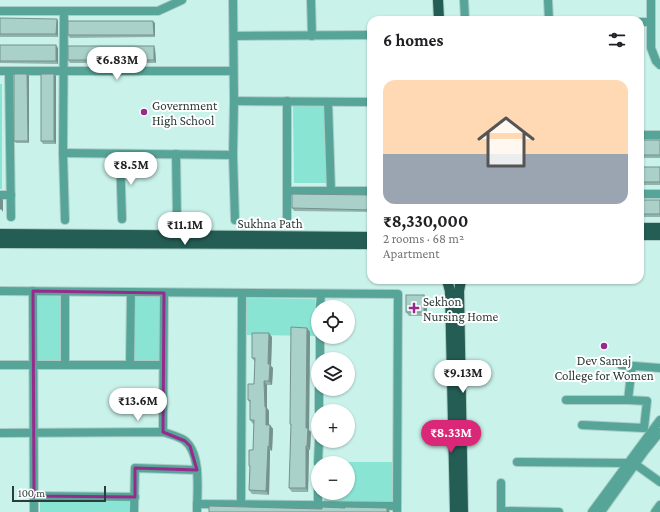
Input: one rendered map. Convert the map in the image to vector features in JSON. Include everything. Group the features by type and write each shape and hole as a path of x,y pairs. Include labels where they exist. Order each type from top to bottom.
{"main road":[{"path":"438,0 439,16"},
{"path":"444,0 445,16"},
{"path":"644,228 660,228"},
{"name":"Sukhna Path","path":"0,234 367,237"},
{"path":"644,235 660,235"},
{"name":"Sukhna Path","path":"0,243 367,244"},
{"path":"448,284 450,291 455,512"},
{"path":"459,284 458,291 464,512"}],"street":[{"path":"0,11 158,11 182,0"},
{"path":"233,0 233,155 235,220"},
{"path":"311,0 312,36"},
{"path":"464,0 465,16"},
{"path":"548,0 548,16"},
{"path":"651,0 651,48 656,61 660,65"},
{"path":"64,11 65,220"},
{"path":"644,22 651,22"},
{"path":"234,36 367,35"},
{"path":"11,217 4,71 233,71"},
{"path":"234,101 367,102"},
{"path":"287,101 288,221"},
{"path":"328,102 330,191"},
{"path":"644,134 660,135"},
{"path":"64,153 233,155"},
{"path":"120,154 122,219"},
{"path":"176,154 177,220"},
{"path":"287,191 367,191"},
{"path":"0,194 11,195"},
{"path":"644,194 660,194"},
{"path":"0,291 398,294 397,509 318,505 241,505 197,508 197,475 195,457 190,446 174,435 163,432 0,433"},
{"path":"33,291 34,512"},
{"path":"65,292 65,365"},
{"path":"130,365 131,292"},
{"path":"163,432 164,292"},
{"path":"241,505 242,293"},
{"path":"321,294 321,300"},
{"path":"0,365 163,365"},
{"path":"620,365 660,368"},
{"path":"628,400 632,366"},
{"path":"566,400 647,401 644,428 582,425"},
{"path":"600,512 660,420"},
{"path":"592,512 632,463 660,432"},
{"path":"517,462 632,463 660,482"},
{"path":"134,512 134,468 196,470"},
{"path":"501,484 501,511 559,512"},
{"path":"34,496 135,497"},
{"path":"318,500 318,505"},
{"path":"655,512 660,505"}],"highlighted area":[{"path":"33,291 164,293 163,432 185,441 190,446 197,470 135,468 135,497 34,496"}],"green space":[{"path":"0,84 2,84 2,189 0,189"},
{"path":"293,105 325,105 326,183 294,183"},
{"path":"35,295 60,295 60,360 35,360"},
{"path":"134,295 159,295 160,360 135,360"},
{"path":"247,298 315,299 311,300 311,336 247,335"},
{"path":"355,462 392,462 392,502 324,502 324,500 355,500"},
{"path":"40,501 129,502 129,512 40,512"}],"building":[{"path":"0,18 57,19 56,34 0,34"},
{"path":"68,21 153,21 154,35 68,35"},
{"path":"0,45 56,45 56,61 0,61"},
{"path":"68,46 154,46 154,60 68,60"},
{"path":"14,74 27,74 28,141 14,141"},
{"path":"41,74 54,74 54,141 41,141"},
{"path":"644,140 660,140 660,155 644,155"},
{"path":"644,167 660,167 660,182 644,182"},
{"path":"292,194 367,195 367,210 292,208"},
{"path":"1,198 1,209 0,209"},
{"path":"644,200 660,200 660,214 644,214"},
{"path":"406,295 424,295 424,312 406,312"},
{"path":"291,327 307,328 306,428 308,428 306,446 306,488 289,488 291,424"},
{"path":"252,333 269,333 269,381 264,381 266,425 270,425 266,491 249,490 249,450 253,450 254,420 250,420 250,400 248,400 248,384 254,384 255,358 252,358"},
{"path":"209,506 322,509 322,507 387,508 387,512 209,512"}],"place":[{"name":"Government High School","path":"144,112"},
{"name":"Sekhon Nursing Home","path":"414,308"},
{"name":"Dev Samaj College for Women","path":"604,346"}]}
